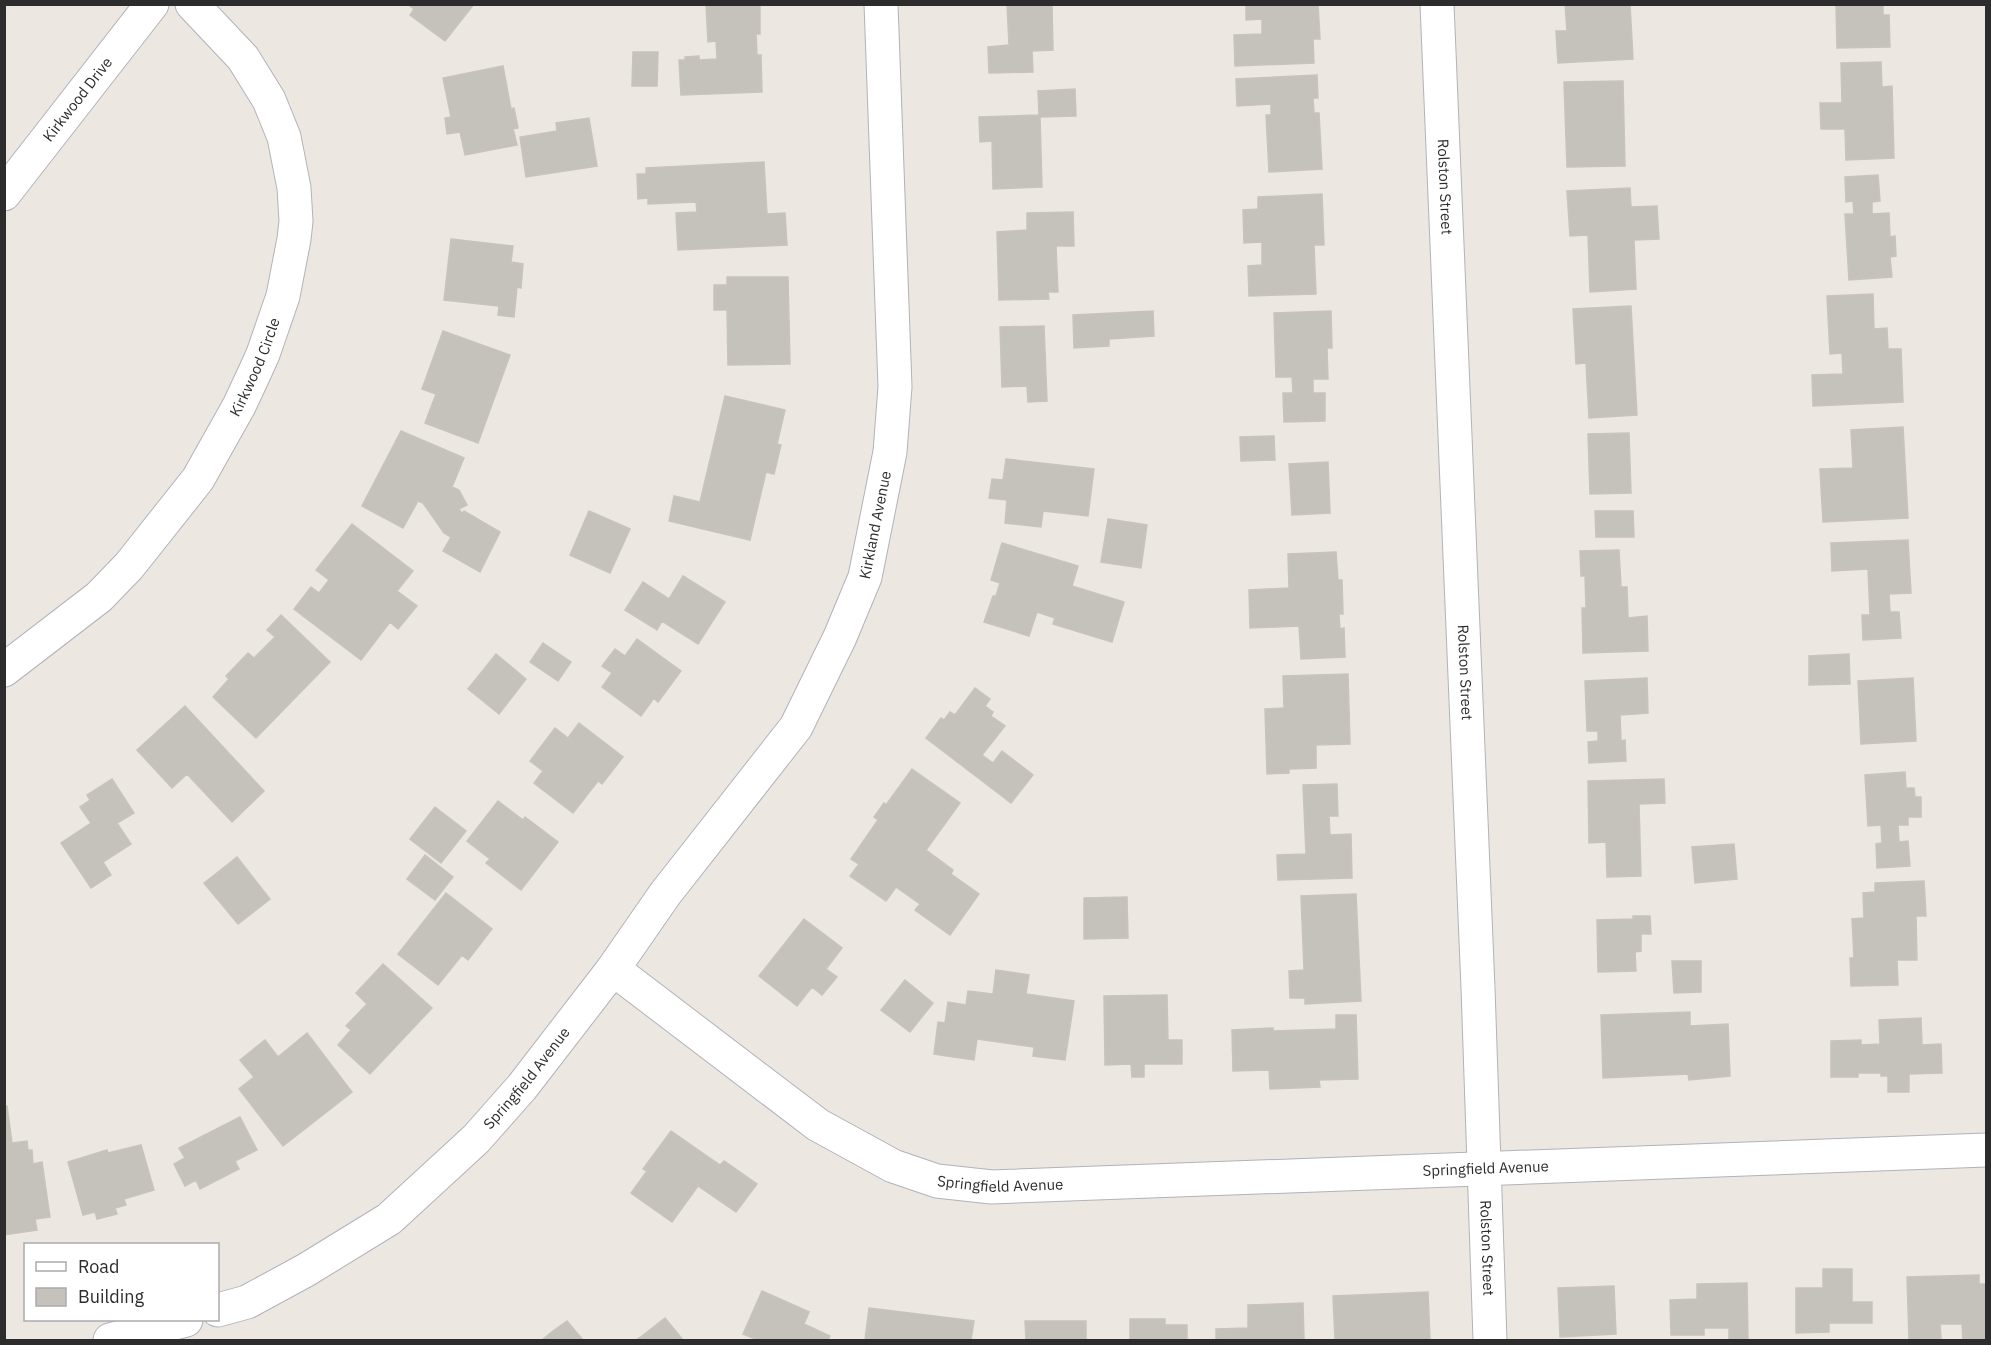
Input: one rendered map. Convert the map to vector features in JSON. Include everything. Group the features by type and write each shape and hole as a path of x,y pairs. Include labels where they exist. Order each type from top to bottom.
{"street":[{"name":"Kirkwood Drive","path":"4,194 152,4"},
{"name":"Kirkwood Circle","path":"4,670 99,597 129,566 198,479 239,406 254,374 283,296 296,222 294,188 284,137 269,100 243,58 192,4"},
{"name":"Kirkland Avenue","path":"613,969 665,894 796,727 840,637 865,577 890,452 895,387 881,4"},
{"name":"Rolston Street","path":"1437,4 1490,1341"},
{"name":"Springfield Avenue","path":"219,1310 247,1302 389,1220 476,1139 522,1088 613,969 818,1125 893,1166 937,1181 992,1187 1485,1170 1986,1149"},
{"path":"110,1341 182,1321"}],"building":[{"path":"407,4 474,4 445,41 410,15 414,9"},
{"path":"706,4 760,4 760,34 756,34 757,55 761,55 762,92 681,95 679,60 699,56 699,60 717,59 716,41 708,42"},
{"path":"1007,4 1052,4 1053,50 1032,51 1033,72 989,73 988,47 1009,45"},
{"path":"1246,4 1318,4 1320,39 1313,39 1314,63 1235,66 1234,35 1262,34 1262,19 1246,20"},
{"path":"1565,4 1630,4 1633,59 1558,63 1556,31 1567,31"},
{"path":"1836,4 1883,4 1883,15 1889,15 1890,47 1837,48"},
{"path":"633,52 658,52 657,86 632,86"},
{"path":"1881,62 1882,87 1892,86 1894,158 1846,160 1845,129 1821,129 1820,103 1842,103 1841,63"},
{"path":"503,66 511,109 514,108 518,128 513,129 517,145 465,155 460,132 447,134 445,118 451,117 443,78"},
{"path":"1317,75 1318,98 1313,98 1314,113 1319,113 1322,169 1269,172 1266,115 1271,115 1271,104 1237,106 1236,79"},
{"path":"1623,81 1625,166 1567,167 1564,82"},
{"path":"1075,89 1076,116 1040,117 1042,187 993,189 992,141 980,142 979,117 1039,115 1038,91"},
{"path":"589,118 597,166 526,177 520,137 557,131 556,123"},
{"path":"764,162 767,214 785,213 787,245 678,250 676,213 697,212 696,202 648,204 648,198 638,199 637,174 646,174 646,168"},
{"path":"1878,175 1880,201 1872,202 1872,214 1889,213 1890,237 1895,236 1896,256 1890,257 1892,277 1849,280 1845,214 1854,214 1853,201 1846,202 1845,177"},
{"path":"1630,188 1631,207 1657,206 1659,239 1634,240 1636,289 1590,292 1588,235 1570,236 1567,191"},
{"path":"1322,194 1324,245 1314,245 1316,294 1249,296 1248,266 1262,265 1262,242 1244,243 1243,210 1258,209 1258,197"},
{"path":"1073,212 1074,246 1056,246 1058,292 1048,292 1049,299 999,300 997,232 1027,230 1027,213"},
{"path":"451,239 513,246 511,262 523,264 521,288 517,287 514,317 498,315 499,306 444,300"},
{"path":"727,277 788,277 790,364 728,365 727,310 714,310 714,285 727,285"},
{"path":"1873,294 1874,329 1887,328 1888,349 1901,349 1903,402 1813,406 1812,375 1843,374 1842,353 1830,354 1827,296"},
{"path":"1631,306 1637,415 1589,418 1586,363 1576,364 1573,309"},
{"path":"1153,311 1154,336 1109,339 1109,346 1074,348 1073,315"},
{"path":"1331,311 1332,348 1327,348 1328,379 1313,379 1313,393 1325,393 1325,421 1284,422 1283,393 1293,393 1292,377 1276,377 1274,313"},
{"path":"1044,326 1047,401 1028,402 1027,386 1002,387 1000,327"},
{"path":"443,331 510,355 478,443 425,423 436,394 422,389"},
{"path":"725,396 785,410 777,444 781,445 774,474 766,472 750,540 669,521 674,496 700,502"},
{"path":"1903,427 1908,518 1823,522 1820,469 1853,468 1851,430"},
{"path":"401,431 464,458 452,487 459,490 467,505 459,509 462,514 464,511 500,532 480,572 443,551 451,537 444,533 423,503 418,501 403,528 362,506"},
{"path":"1629,433 1631,493 1590,494 1588,434"},
{"path":"1274,436 1275,460 1241,461 1240,437"},
{"path":"1006,459 1094,469 1088,516 1043,511 1041,527 1005,523 1007,500 989,498 992,479 1003,480"},
{"path":"1328,462 1330,513 1292,515 1289,464"},
{"path":"589,511 630,529 610,573 570,555"},
{"path":"1595,511 1633,511 1634,537 1596,537"},
{"path":"1108,519 1147,525 1141,568 1101,562"},
{"path":"352,524 413,571 397,591 417,606 398,629 390,622 361,660 294,609 311,587 319,593 329,580 316,570"},
{"path":"1908,540 1911,593 1889,594 1890,612 1899,612 1901,638 1863,640 1862,615 1870,615 1868,569 1832,571 1831,543"},
{"path":"1002,543 1078,566 1072,586 1124,602 1112,642 1053,624 1055,618 1037,612 1029,636 984,622 1000,583 991,580"},
{"path":"1619,550 1621,587 1627,587 1628,618 1647,616 1648,651 1583,653 1582,608 1586,608 1585,576 1581,576 1580,551"},
{"path":"1336,552 1338,580 1342,580 1343,614 1339,614 1340,629 1344,628 1345,657 1301,659 1299,626 1250,628 1249,590 1289,588 1288,554"},
{"path":"683,576 725,602 698,644 662,621 657,630 625,610 643,582 669,599"},
{"path":"281,615 330,662 256,738 213,697 229,679 226,676 248,653 254,658 275,637 267,630"},
{"path":"637,639 681,671 658,702 654,698 641,716 602,687 612,673 602,666 615,649 625,656"},
{"path":"543,643 571,662 558,681 530,662"},
{"path":"496,654 526,679 499,714 468,689"},
{"path":"1849,654 1850,684 1809,685 1809,656"},
{"path":"1348,674 1350,744 1316,745 1316,768 1289,769 1289,773 1267,774 1265,709 1284,708 1283,676"},
{"path":"1647,678 1648,713 1620,715 1621,741 1625,740 1626,761 1589,763 1588,742 1598,741 1598,731 1587,731 1585,681"},
{"path":"1913,678 1916,741 1861,744 1858,681"},
{"path":"975,688 990,699 985,706 993,712 991,716 1005,726 982,755 993,763 1002,751 1033,775 1011,803 926,738 941,718 944,720 950,712 955,715"},
{"path":"185,706 264,791 232,822 187,774 172,788 137,750"},
{"path":"579,723 623,757 602,784 598,781 573,813 534,783 543,771 530,761 555,728 568,738"},
{"path":"912,769 960,803 926,850 953,870 951,874 979,894 950,935 915,910 920,904 896,887 886,901 850,876 859,864 851,859 878,820 874,817 884,803 886,805"},
{"path":"1905,772 1906,788 1914,788 1915,797 1921,797 1921,817 1908,817 1908,825 1898,825 1899,842 1908,841 1910,866 1877,868 1876,844 1882,843 1881,825 1868,826 1865,775"},
{"path":"112,779 134,813 117,823 131,844 103,862 111,875 91,888 61,843 91,823 80,807 90,800 87,795"},
{"path":"1664,779 1665,803 1639,804 1641,876 1607,877 1606,842 1589,843 1588,781"},
{"path":"1337,784 1338,816 1329,816 1330,835 1351,834 1352,878 1278,880 1277,855 1306,854 1303,785"},
{"path":"498,801 523,820 525,817 558,842 521,890 486,863 490,859 467,841"},
{"path":"435,807 466,831 441,863 410,839"},
{"path":"1734,844 1737,879 1695,883 1692,847"},
{"path":"425,855 453,877 435,900 407,879"},
{"path":"237,857 270,899 238,924 204,883"},
{"path":"1924,881 1926,916 1916,916 1917,960 1897,960 1898,985 1851,986 1850,958 1854,958 1852,919 1864,918 1863,893 1875,892 1875,883"},
{"path":"446,893 492,929 468,960 462,955 438,985 398,954"},
{"path":"1356,894 1361,1001 1305,1004 1305,998 1290,998 1289,971 1304,970 1301,896"},
{"path":"1127,897 1128,938 1084,939 1084,898"},
{"path":"1633,916 1650,916 1651,934 1641,934 1641,951 1635,952 1636,971 1598,972 1597,920 1633,919"},
{"path":"804,919 842,948 826,969 837,977 822,995 812,987 797,1006 759,976"},
{"path":"1672,961 1701,961 1701,992 1674,993"},
{"path":"383,964 432,1008 370,1074 338,1045 351,1030 346,1026 367,1004 356,993"},
{"path":"996,970 1029,975 1026,994 1074,1001 1065,1060 1033,1056 1034,1047 977,1039 974,1060 934,1054 938,1022 945,1023 948,1002 966,1005 968,991 993,994"},
{"path":"905,980 933,1003 910,1032 881,1010"},
{"path":"1167,995 1168,1040 1182,1040 1182,1064 1144,1064 1144,1077 1132,1077 1131,1064 1105,1065 1104,996"},
{"path":"1690,1012 1690,1026 1728,1024 1730,1076 1689,1080 1688,1074 1603,1078 1601,1015"},
{"path":"1336,1015 1356,1015 1358,1079 1319,1080 1320,1087 1270,1089 1269,1070 1233,1071 1232,1030 1336,1029"},
{"path":"1921,1018 1922,1045 1941,1044 1942,1073 1909,1074 1909,1092 1888,1092 1888,1076 1881,1076 1881,1073 1858,1073 1858,1077 1831,1077 1831,1041 1861,1040 1861,1045 1880,1044 1879,1020"},
{"path":"307,1033 352,1092 283,1146 239,1089 254,1077 240,1060 265,1040 278,1057"},
{"path":"7,1106 12,1143 27,1141 28,1150 32,1150 33,1164 42,1162 50,1217 35,1219 37,1230 4,1235 4,1107"},
{"path":"240,1117 257,1150 235,1161 239,1169 200,1189 196,1180 185,1186 174,1164 185,1158 179,1148"},
{"path":"671,1131 720,1165 724,1161 757,1184 736,1212 698,1186 672,1222 631,1193 647,1171 643,1169"},
{"path":"141,1145 154,1190 124,1199 126,1205 115,1208 117,1214 97,1219 95,1212 83,1215 68,1162 107,1150 108,1153"},
{"path":"1823,1269 1852,1269 1852,1302 1872,1302 1872,1323 1829,1323 1829,1332 1796,1333 1796,1288 1823,1288"},
{"path":"1979,1275 1979,1284 1986,1284 1986,1340 1963,1340 1962,1324 1940,1324 1941,1338 1909,1340 1907,1277"},
{"path":"1747,1283 1748,1340 1729,1340 1729,1328 1704,1328 1704,1335 1671,1335 1670,1300 1697,1299 1697,1284"},
{"path":"1614,1286 1616,1334 1560,1337 1558,1288"},
{"path":"762,1291 809,1312 804,1324 830,1336 828,1340 758,1340 743,1334"},
{"path":"1428,1292 1430,1340 1335,1340 1333,1296"},
{"path":"1303,1303 1304,1340 1216,1340 1216,1329 1248,1328 1248,1305"},
{"path":"869,1308 974,1321 971,1340 865,1340"},
{"path":"665,1318 683,1340 636,1340 642,1336"},
{"path":"1130,1319 1165,1319 1165,1325 1187,1325 1187,1340 1130,1340"},
{"path":"567,1321 583,1340 542,1340 553,1331"},
{"path":"1025,1321 1086,1321 1086,1340 1026,1340"}]}
